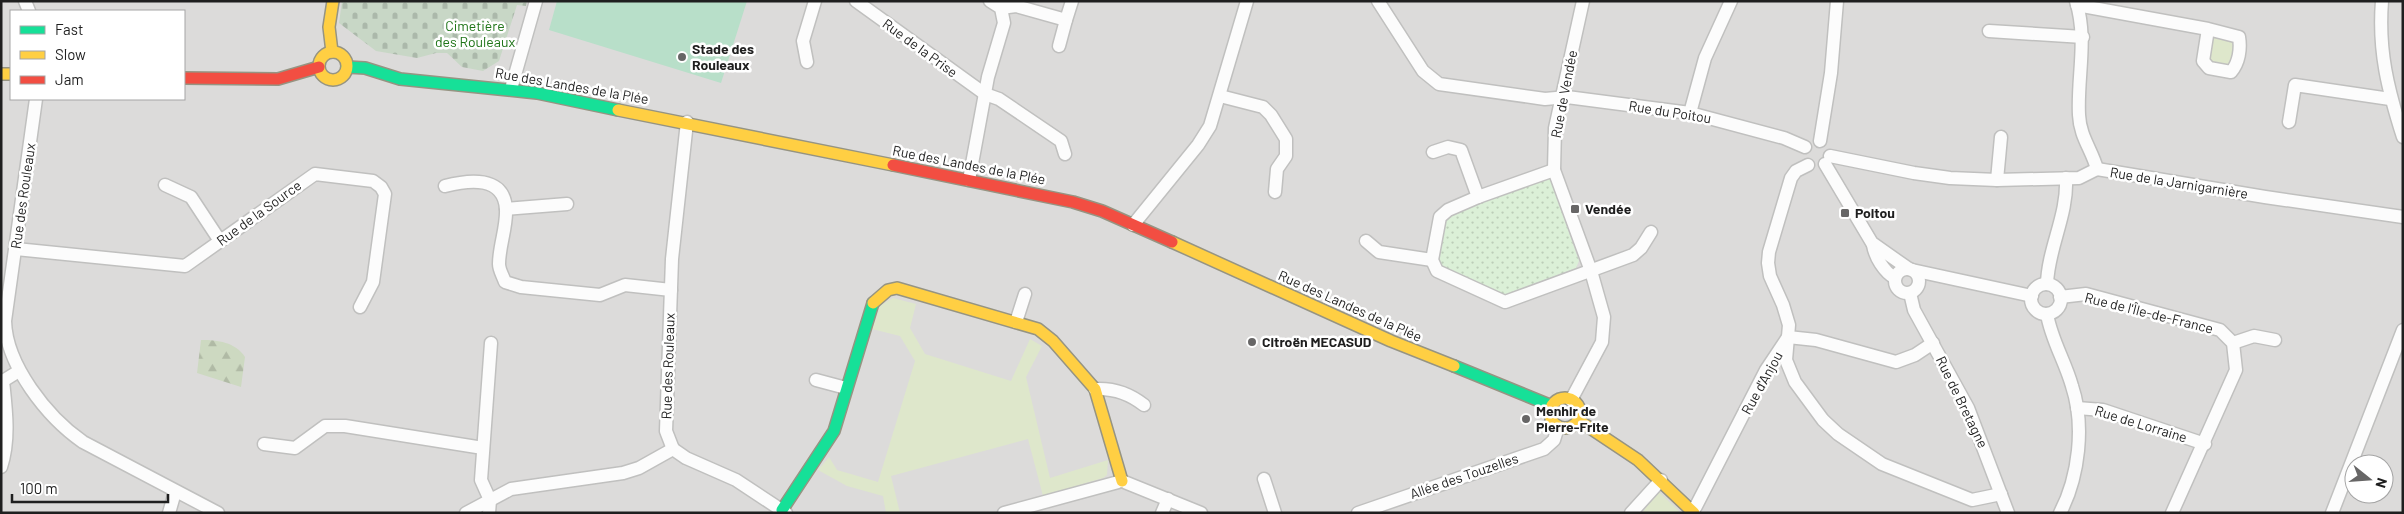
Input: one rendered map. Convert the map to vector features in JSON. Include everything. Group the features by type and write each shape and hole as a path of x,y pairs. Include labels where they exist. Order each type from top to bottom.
{"street":[{"path":"332,52 329,27 333,1"},
{"path":"511,89 536,1"},
{"path":"807,62 803,41 815,1"},
{"name":"Rue de la Prise","path":"856,1 985,94 999,99 1061,141 1064,154"},
{"path":"990,1 1001,8 1016,6 1066,20"},
{"path":"1059,46 1072,1"},
{"path":"1133,225 1198,145 1210,126 1247,1"},
{"name":"Rue du Poitou","path":"1378,1 1423,71 1439,84 1545,99 1562,97 1690,113 1784,138 1805,147"},
{"name":"Rue de Vendée","path":"1571,400 1602,342 1604,317 1591,271 1554,170 1555,128 1583,1"},
{"path":"1690,113 1705,58 1731,1"},
{"path":"1820,141 1831,73 1836,1"},
{"path":"2382,1 2384,69 2390,99 2403,137"},
{"path":"2077,3 2208,29"},
{"name":"Rue de la Jarnigarnière","path":"2077,3 2083,37 2079,116 2084,141 2095,159 2097,169 2403,217"},
{"path":"969,180 985,94 1004,23 1001,8"},
{"path":"1989,31 2083,37"},
{"path":"332,52 345,58 347,66 344,76 336,80 323,76 319,67 323,57 332,52"},
{"name":"Rue des Landes de la Plée","path":"347,66 365,68 400,79 511,89 688,122 1074,202 1133,225 1400,344 1552,406"},
{"path":"185,78 278,79 319,67"},
{"path":"2290,122 2295,86 2390,99"},
{"path":"1220,96 1263,107 1271,114 1286,139 1286,156 1278,169 1275,192"},
{"name":"Rue des Rouleaux","path":"36,100 5,328 9,352 18,371 65,429 83,442 218,513"},
{"name":"Rue des Rouleaux","path":"673,449 666,431 672,259 688,122"},
{"path":"1997,180 2001,137"},
{"path":"1827,160 1818,168 1808,165 1803,158 1805,147 1812,142 1820,141 1828,147 1827,160 1872,243 1874,253 1890,275 1895,278"},
{"path":"1433,152 1448,147 1461,150 1478,197"},
{"path":"1827,160 1922,174 1997,180 2079,178 2097,169"},
{"path":"1808,165 1796,171 1791,178 1769,252 1770,276 1786,311 1789,324 1786,360 1795,382 1824,420 1853,446 1882,464 1972,500 2001,494"},
{"path":"1554,170 1478,197 1448,210 1440,217 1432,260 1438,271 1505,302 1633,255 1641,248 1651,232"},
{"name":"Rue de la Source","path":"16,249 185,266 315,174 373,181 381,186 385,194 373,282 360,306"},
{"path":"2047,284 2047,269 2065,204 2066,178"},
{"path":"445,186 468,180 491,184 502,192 506,210 499,266 505,282 521,287 600,295 625,285 671,290"},
{"path":"165,185 191,197 220,241"},
{"path":"506,210 567,204"},
{"path":"1366,241 1379,252 1432,260"},
{"path":"1872,243 1911,269 1936,277 2032,296"},
{"path":"1911,269 1902,270 1895,278 1895,286 1899,291 1914,290 1936,277"},
{"path":"1911,269 1919,279 1914,290"},
{"path":"2047,284 2054,287 2060,297 2059,306 2047,314 2035,309 2032,296 2035,289 2047,284"},
{"path":"466,513 511,489 623,473 640,468 673,449 686,458 736,480 784,511 834,431 873,303 888,290 897,288 1016,322 1038,330 1054,341 1095,389 1122,481"},
{"name":"Rue de Bretagne","path":"1914,290 1914,310 1968,408 2008,513"},
{"path":"1016,322 1025,294"},
{"name":"Rue de l'Île-de-France","path":"2060,297 2086,294 2210,327 2220,330 2232,343"},
{"path":"2047,314 2050,332 2065,364 2073,387 2077,408 2078,438 2076,463 2071,486 2060,513"},
{"path":"2332,513 2403,330"},
{"path":"2172,513 2205,444 2236,370 2232,343 2254,336 2275,340"},
{"name":"Rue d'Anjou","path":"1693,512 1766,370 1788,337 1816,340 1896,362 1915,356 1933,343"},
{"path":"489,513 490,500 481,480 491,343"},
{"path":"1,467 6,454 6,408 2,379 18,371"},
{"path":"816,380 846,388"},
{"path":"1095,389 1108,388 1132,396 1144,405"},
{"path":"1562,399 1571,400 1579,411 1578,420 1567,428 1558,427 1552,420 1552,406 1562,399"},
{"name":"Rue de Lorraine","path":"2077,408 2102,410 2205,444"},
{"path":"1578,420 1614,443 1661,480 1693,512"},
{"path":"264,444 295,448 325,426 344,426 483,448"},
{"name":"Allée des Touzelles","path":"1358,513 1544,449 1554,440 1558,427"},
{"path":"1264,479 1276,513"},
{"path":"1631,513 1661,480"},
{"path":"1004,513 1122,481 1201,513"},
{"path":"169,513 175,492"},
{"path":"1162,513 1168,499"}],"shaded area":[{"path":"1,1 2403,1 2403,513 1,513"}],"green space":[{"name":"Cimetière des Rouleaux","path":"342,1 527,1 526,6 517,5 499,61 483,71 462,67 447,53 436,53 417,58 376,51 339,23"},
{"name":"Stade des Rouleaux","path":"557,1 747,1 721,83 549,30"},
{"path":"2213,36 2235,42 2230,66 2209,63"},
{"path":"1550,178 1579,261 1576,268 1504,295 1441,268 1437,258 1442,217"},
{"path":"893,298 916,304 910,328 925,354 1011,381 1030,339 1042,346 1026,377 1050,478 1108,460 1107,475 1103,478 1043,496 1028,439 891,476 900,513 886,513 883,496 847,486 818,470 829,457 837,470 878,482 915,361 900,336 872,329 881,305"},
{"path":"201,340 226,343 241,352 245,357 241,387 197,373"},
{"path":"1658,491 1679,511 1679,513 1642,513"}],"traffic: fast":[{"path":"347,67 365,68 400,79 537,93 618,110"},
{"path":"782,510 834,431 873,303"},
{"path":"1454,366 1552,406"}],"traffic: slow":[{"path":"332,52 329,27 333,1"},
{"path":"333,52 343,56 347,66 343,76 333,80 323,76 319,66 323,56 333,52"},
{"path":"1,74 10,74"},
{"path":"618,110 893,165"},
{"path":"1172,242 1391,341 1454,366"},
{"path":"873,303 888,290 897,288 1038,329 1053,341 1095,389 1122,481"},
{"path":"1565,398 1571,399 1579,407 1580,413 1579,419 1571,427 1565,428 1559,427 1551,419 1550,413 1551,407 1559,399 1565,398"},
{"path":"1578,420 1638,460 1694,513"}],"traffic: jam":[{"path":"185,78 278,79 319,67"},
{"path":"893,165 1073,202 1102,211 1172,242"}],"place":[{"name":"Stade des Rouleaux","path":"682,57"},
{"name":"Vendée","path":"1575,209"},
{"name":"Poitou","path":"1845,213"},
{"name":"Citroën MECASUD","path":"1252,342"},
{"name":"Menhir de Pierre-Frite","path":"1526,419"}]}
